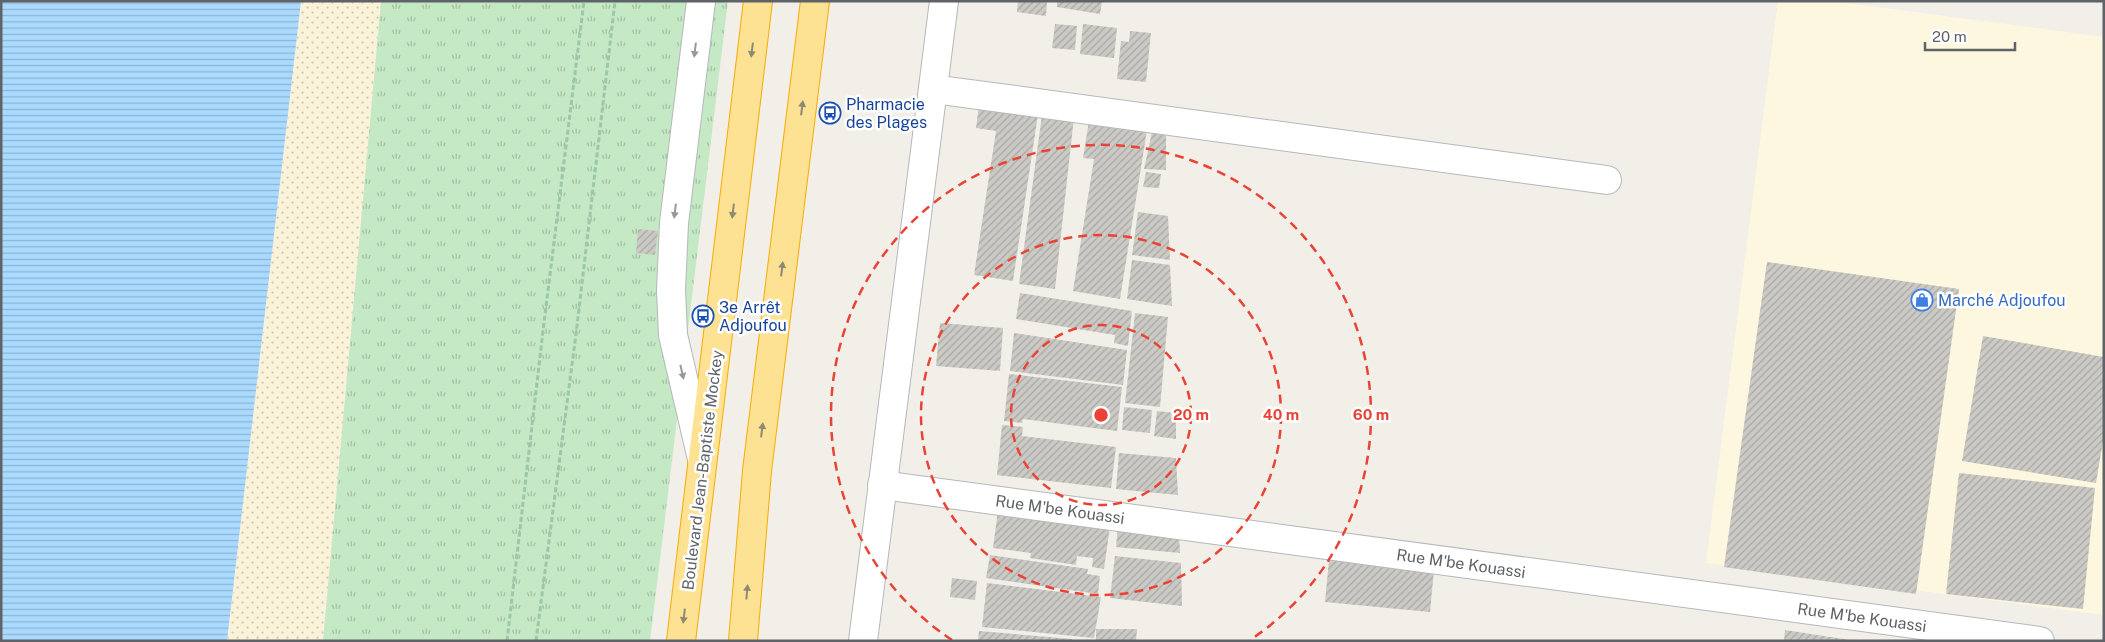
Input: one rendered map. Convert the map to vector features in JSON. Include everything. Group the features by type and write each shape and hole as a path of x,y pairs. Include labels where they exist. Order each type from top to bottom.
{"highway":[{"name":"Boulevard Jean-Baptiste Mockey","path":"681,641 758,1"},
{"path":"743,641 757,471 815,1"}],"street":[{"path":"701,1 674,223 671,290 673,335 703,462"},
{"path":"863,641 944,1"},
{"path":"933,89 1607,180"},
{"name":"Rue M'be Kouassi","path":"882,485 1901,632 2040,641"}],"path":[{"path":"508,641 543,331 584,1"},
{"path":"536,641 577,326 615,1"}],"shaded area":[{"name":"Marché Adjoufou","path":"1778,1 1831,1 2104,37 2104,615 1706,563"}],"sand":[{"path":"301,1 381,1 323,641 227,641"}],"green space":[{"path":"381,1 728,1 650,641 323,641"}],"water":[{"path":"1,1 301,1 227,641 1,641"}],"building":[{"path":"1018,1 1047,1 1046,16 1017,12"},
{"path":"1057,1 1102,1 1100,14 1057,7"},
{"path":"1055,24 1077,26 1075,50 1052,48"},
{"path":"1083,24 1117,28 1114,58 1080,54"},
{"path":"1130,31 1151,33 1146,82 1117,79 1121,41 1129,42"},
{"path":"979,105 1038,114 1013,281 974,275 996,131 976,128"},
{"path":"1042,115 1074,117 1055,289 1019,284"},
{"path":"1089,121 1147,130 1120,299 1073,291 1094,159 1083,158"},
{"path":"1152,132 1166,134 1166,170 1144,169"},
{"path":"1146,172 1161,174 1159,188 1143,187"},
{"path":"1138,212 1168,216 1170,260 1132,255"},
{"path":"638,229 658,231 655,255 636,253"},
{"path":"1132,260 1170,265 1172,306 1127,299"},
{"path":"1767,262 1959,289 1916,594 1724,567"},
{"path":"1020,293 1132,311 1128,346 1114,343 1115,335 1016,319"},
{"path":"1135,313 1168,317 1160,407 1125,403"},
{"path":"940,323 1003,328 1000,371 936,366"},
{"path":"1014,333 1127,350 1123,385 1010,371"},
{"path":"1983,336 2104,357 2104,435 2096,483 1962,461"},
{"path":"1009,374 1122,387 1117,431 1023,419 1022,423 1004,421"},
{"path":"1124,407 1152,410 1150,433 1122,430"},
{"path":"1157,411 1176,413 1176,439 1154,436"},
{"path":"1002,425 1023,427 1022,436 1116,447 1111,488 997,475"},
{"path":"1119,453 1176,458 1178,495 1116,489"},
{"path":"1959,473 2095,488 2083,609 1946,594"},
{"path":"998,510 1110,526 1104,569 1092,567 1093,558 1077,556 1076,565 1030,558 1031,553 993,548"},
{"path":"1118,526 1179,534 1180,553 1116,547"},
{"path":"990,555 1088,569 1087,574 1100,576 1098,594 986,578"},
{"path":"1115,556 1181,563 1182,606 1110,598"},
{"path":"1329,560 1434,570 1430,612 1325,602"},
{"path":"952,578 977,581 975,600 950,597"},
{"path":"987,583 1101,597 1094,638 982,627"},
{"path":"1096,629 1137,629 1136,641 1096,641"},
{"path":"1785,630 1850,640 1850,641 1784,641"},
{"path":"979,631 1072,639 1072,641 978,641"}],"place":[{"name":"Pharmacie des Plages","path":"830,113"},
{"name":"Marché Adjoufou","path":"1922,300"},
{"name":"3e Arrêt Adjoufou","path":"703,316"}]}
